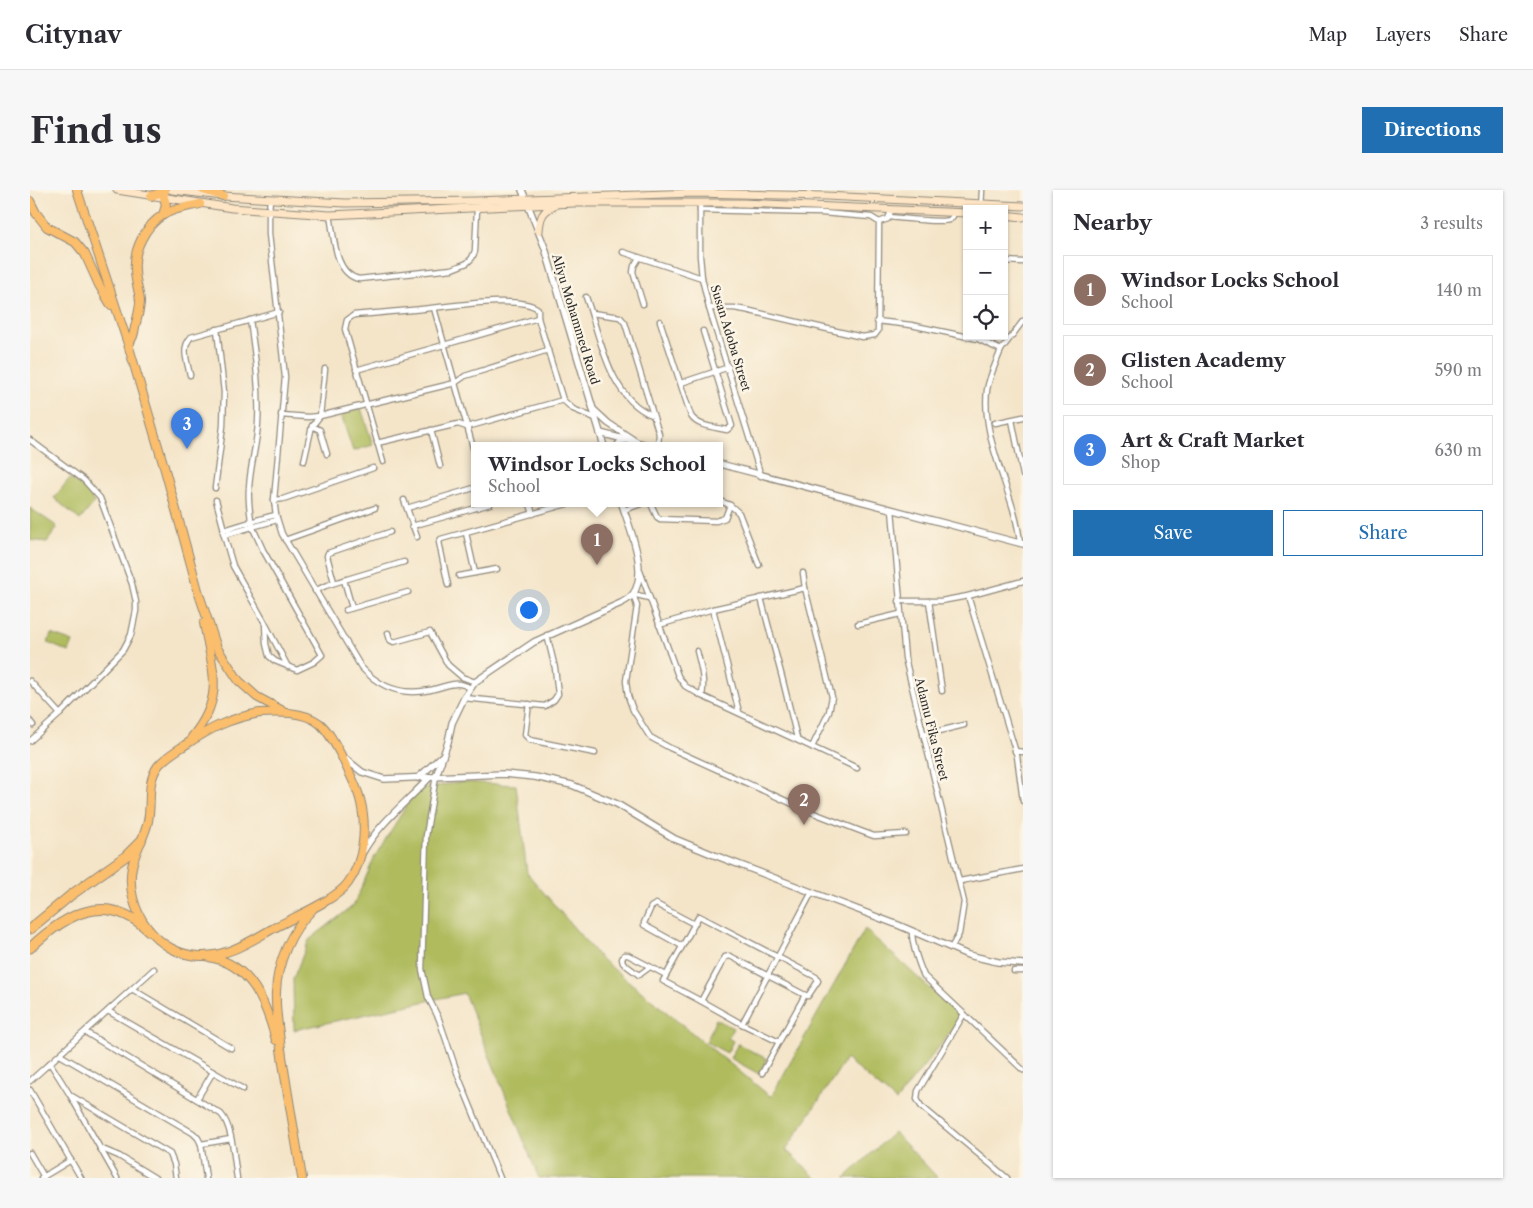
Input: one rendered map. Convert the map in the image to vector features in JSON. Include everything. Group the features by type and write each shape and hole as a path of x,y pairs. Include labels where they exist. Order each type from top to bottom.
{"highway":[{"path":"30,928 71,895 126,856 141,842"},
{"path":"30,948 65,919 96,909 108,909 125,914 140,922 149,930"}],"main road":[{"path":"76,190 128,344 199,594 218,648 230,670 243,686 257,697 276,709 303,716 319,724 329,735 340,754 360,800 363,823 360,856 347,885 322,902 238,947 222,954 202,956"},
{"path":"116,190 151,196 164,193 200,204 330,215 567,203 700,206 744,203 890,214 963,213"},
{"path":"172,190 223,193"},
{"path":"203,190 270,199 344,203 475,201 638,192 963,205"},
{"path":"128,344 133,337 140,301 134,268 137,250 146,233 166,210 164,193"},
{"path":"30,201 36,213 47,226 75,242 85,254 99,285 116,310"},
{"path":"539,231 542,214 552,207 567,203"},
{"path":"163,215 200,204"},
{"path":"1008,206 1023,206"},
{"path":"1008,216 1023,217"},
{"path":"183,746 203,721 210,705 214,688 214,671 199,594"},
{"path":"284,1070 269,1015 252,983 230,963 202,956 183,954 165,945 149,930 135,903 130,885 133,860 149,818 150,788 154,773 162,762 211,728 235,718 260,713 289,713"},
{"path":"302,1178 284,1070 276,992 278,973 296,930 311,911 322,902"}],"street":[{"name":"Aliyu Mohammed Road","path":"522,190 539,231 603,442"},
{"path":"981,205 982,190"},
{"path":"270,199 269,234 285,377 274,500 276,518 285,540 360,667 368,676 391,689 413,693 458,683 470,688"},
{"path":"700,206 871,217 879,222 884,222 890,214"},
{"name":"Susan Adoba Street","path":"700,206 702,278 709,308 761,476"},
{"path":"330,215 337,255 341,265 353,278 359,279 460,268 472,258 475,251 477,209"},
{"path":"709,308 746,310 862,337 875,335 878,331 879,222"},
{"path":"623,252 702,278"},
{"path":"639,258 633,272 643,304"},
{"path":"1008,262 1023,262"},
{"path":"586,296 610,368 622,390 636,406 652,415"},
{"path":"383,462 346,329 349,316 486,302 528,304 538,309 538,318 563,400 573,409 595,418"},
{"path":"434,308 471,442"},
{"path":"190,375 185,351 186,342 191,337 279,312"},
{"path":"592,313 620,317 625,323 659,434 658,442"},
{"path":"356,370 538,318"},
{"path":"250,320 258,376 259,400 258,426 249,487 252,524 263,550 322,655 314,662 297,670 275,661 269,656 266,644 265,623"},
{"path":"660,321 691,416 695,422 727,430 732,426 703,331"},
{"path":"877,321 911,325 978,339 1001,350"},
{"path":"1022,544 991,437 987,413 987,390 1001,350 1023,321"},
{"path":"215,488 223,426 224,392 218,329"},
{"path":"281,415 320,416 455,383 466,376 548,350"},
{"path":"680,383 728,367"},
{"path":"304,462 312,426 320,416 324,369"},
{"path":"377,443 458,424 467,427 563,400"},
{"path":"592,407 601,417 637,442"},
{"path":"995,423 1023,417"},
{"path":"1012,420 1020,451 1023,475"},
{"path":"312,426 320,430 327,454"},
{"path":"431,430 440,466"},
{"path":"600,433 634,442"},
{"path":"30,440 84,480 100,498 129,576 136,602 134,628 123,650 60,714 30,740"},
{"path":"621,442 627,440"},
{"path":"723,465 1022,544"},
{"path":"274,500 373,468"},
{"path":"407,508 471,489"},
{"path":"216,500 233,566 289,668"},
{"path":"404,500 416,537"},
{"path":"723,502 730,505 743,519 759,565"},
{"path":"652,507 656,517 660,519 716,521 725,518 730,505"},
{"path":"412,526 479,507"},
{"path":"531,507 533,514"},
{"path":"448,585 440,540 557,507"},
{"path":"360,856 374,833 384,822 433,777 445,754 452,723 464,698 475,682 514,654 546,635 620,603 633,594 637,583 638,557 623,507"},
{"path":"285,540 375,508"},
{"name":"Adamu Fika Street","path":"892,510 905,658 960,880 964,908 959,934 952,948"},
{"path":"224,532 276,518"},
{"path":"334,582 327,554 390,532"},
{"path":"466,533 475,574"},
{"path":"315,591 334,582 404,562"},
{"path":"638,567 678,676 685,686 702,696 796,738 857,768"},
{"path":"460,576 497,569"},
{"path":"803,573 832,697 829,712 812,747"},
{"path":"344,580 352,608"},
{"path":"899,601 929,602 968,596 1023,581"},
{"path":"659,625 713,609 805,588"},
{"path":"346,610 408,592"},
{"path":"633,594 649,598"},
{"path":"633,594 637,606 626,681 628,696 633,710 650,737 806,810 863,832 874,836 906,834"},
{"path":"968,596 1016,751 1023,801"},
{"path":"761,598 796,738"},
{"path":"929,602 942,691"},
{"path":"713,609 739,712"},
{"path":"858,624 900,614"},
{"path":"388,633 390,640 394,642 430,632 448,665 462,676 475,682"},
{"path":"464,698 545,706 554,700 558,694 555,668 546,635"},
{"path":"697,651 704,675 702,696"},
{"path":"30,682 60,714"},
{"path":"529,704 527,738 595,753"},
{"path":"923,736 964,725"},
{"path":"1016,751 1023,752"},
{"path":"340,754 355,767 373,776 395,780 518,775 572,785 617,804 674,838 740,865 952,948 984,959 1023,964"},
{"path":"418,778 445,754"},
{"path":"433,777 426,836 422,969 428,997 439,1019 459,1078 500,1178"},
{"path":"960,880 1023,868"},
{"path":"742,1024 812,892"},
{"path":"682,946 644,925 651,907 656,904 694,924"},
{"path":"762,1073 805,996 810,995 817,984 818,978 701,916 698,917 663,981 778,1042"},
{"path":"912,931 912,938 924,976 1023,1070"},
{"path":"650,967 639,975 623,963 622,959 628,955 666,975"},
{"path":"701,1001 727,956 732,956 805,996"},
{"path":"30,1081 154,969"},
{"path":"1014,971 1023,971"},
{"path":"132,989 231,1048"},
{"path":"108,1010 243,1089"},
{"path":"964,1014 918,1091 917,1099 921,1106 1007,1178"},
{"path":"85,1032 221,1114 226,1119 237,1178"},
{"path":"60,1055 193,1133 201,1144 206,1178"},
{"path":"50,1063 117,1178"},
{"path":"197,1099 213,1072"},
{"path":"30,1090 81,1178"},
{"path":"70,1095 170,1154 176,1178"},
{"path":"201,1144 231,1139"},
{"path":"99,1148 119,1156 155,1178"},
{"path":"30,1153 43,1177 71,1160"}],"green space":[{"path":"361,408 373,445 353,451 341,415"},
{"path":"70,478 88,491 94,503 80,520 54,498"},
{"path":"30,508 57,528 47,542 30,540"},
{"path":"51,634 73,642 69,652 48,643"},
{"path":"462,782 516,785 527,873 600,958 771,1097 865,929 962,1018 896,1101 846,1059 786,1150 816,1178 539,1178 464,993 294,1030 293,979 309,940 354,905 375,856 417,789"},
{"path":"716,1019 733,1028 728,1038 733,1041 727,1053 706,1042"},
{"path":"738,1044 767,1059 759,1074 730,1058"},
{"path":"894,1132 938,1178 845,1178"}],"place":[{"name":"Art & Craft Market","path":"187,449"},
{"name":"Windsor Locks School","path":"597,565"},
{"name":"Glisten Academy","path":"804,825"}]}
